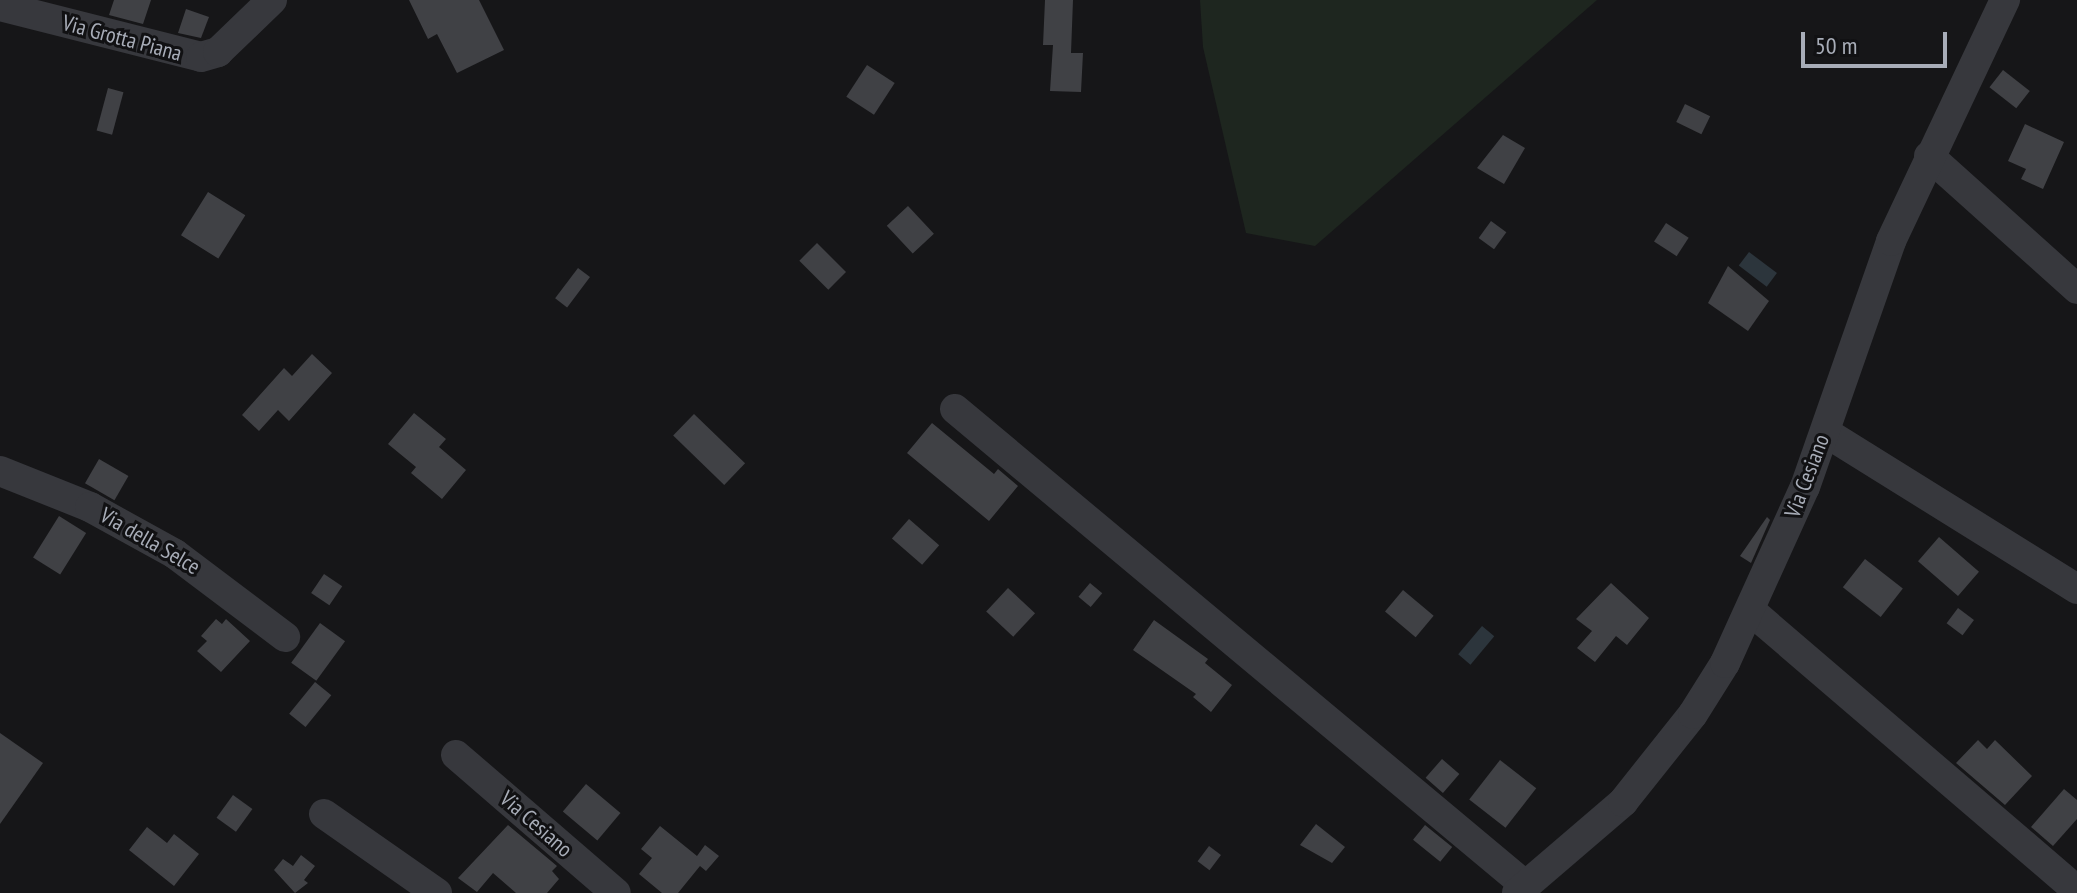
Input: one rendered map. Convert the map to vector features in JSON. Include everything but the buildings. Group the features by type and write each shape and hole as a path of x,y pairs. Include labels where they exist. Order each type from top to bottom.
{"street":[{"name":"Via Grotta Piana","path":"0,6 201,57 218,52 272,0"},
{"name":"Via Cesiano","path":"1521,889 1600,826 1647,773 1710,688 1751,611 1825,432 1875,281 1929,156 2005,0"},
{"path":"1929,156 2077,289"},
{"path":"955,409 1521,889"},
{"path":"1825,432 2077,589"},
{"name":"Via della Selce","path":"0,471 64,495 152,540 205,572 285,637"},
{"path":"1751,611 2077,890"},
{"name":"Via Cesiano","path":"456,755 616,893"},
{"path":"324,814 437,893"}],"shaded area":[{"path":"1200,0 1597,0 1315,246 1246,233 1203,47"},
{"path":"1749,252 1777,273 1767,287 1739,266"},
{"path":"1482,626 1494,636 1470,665 1458,654"}]}
